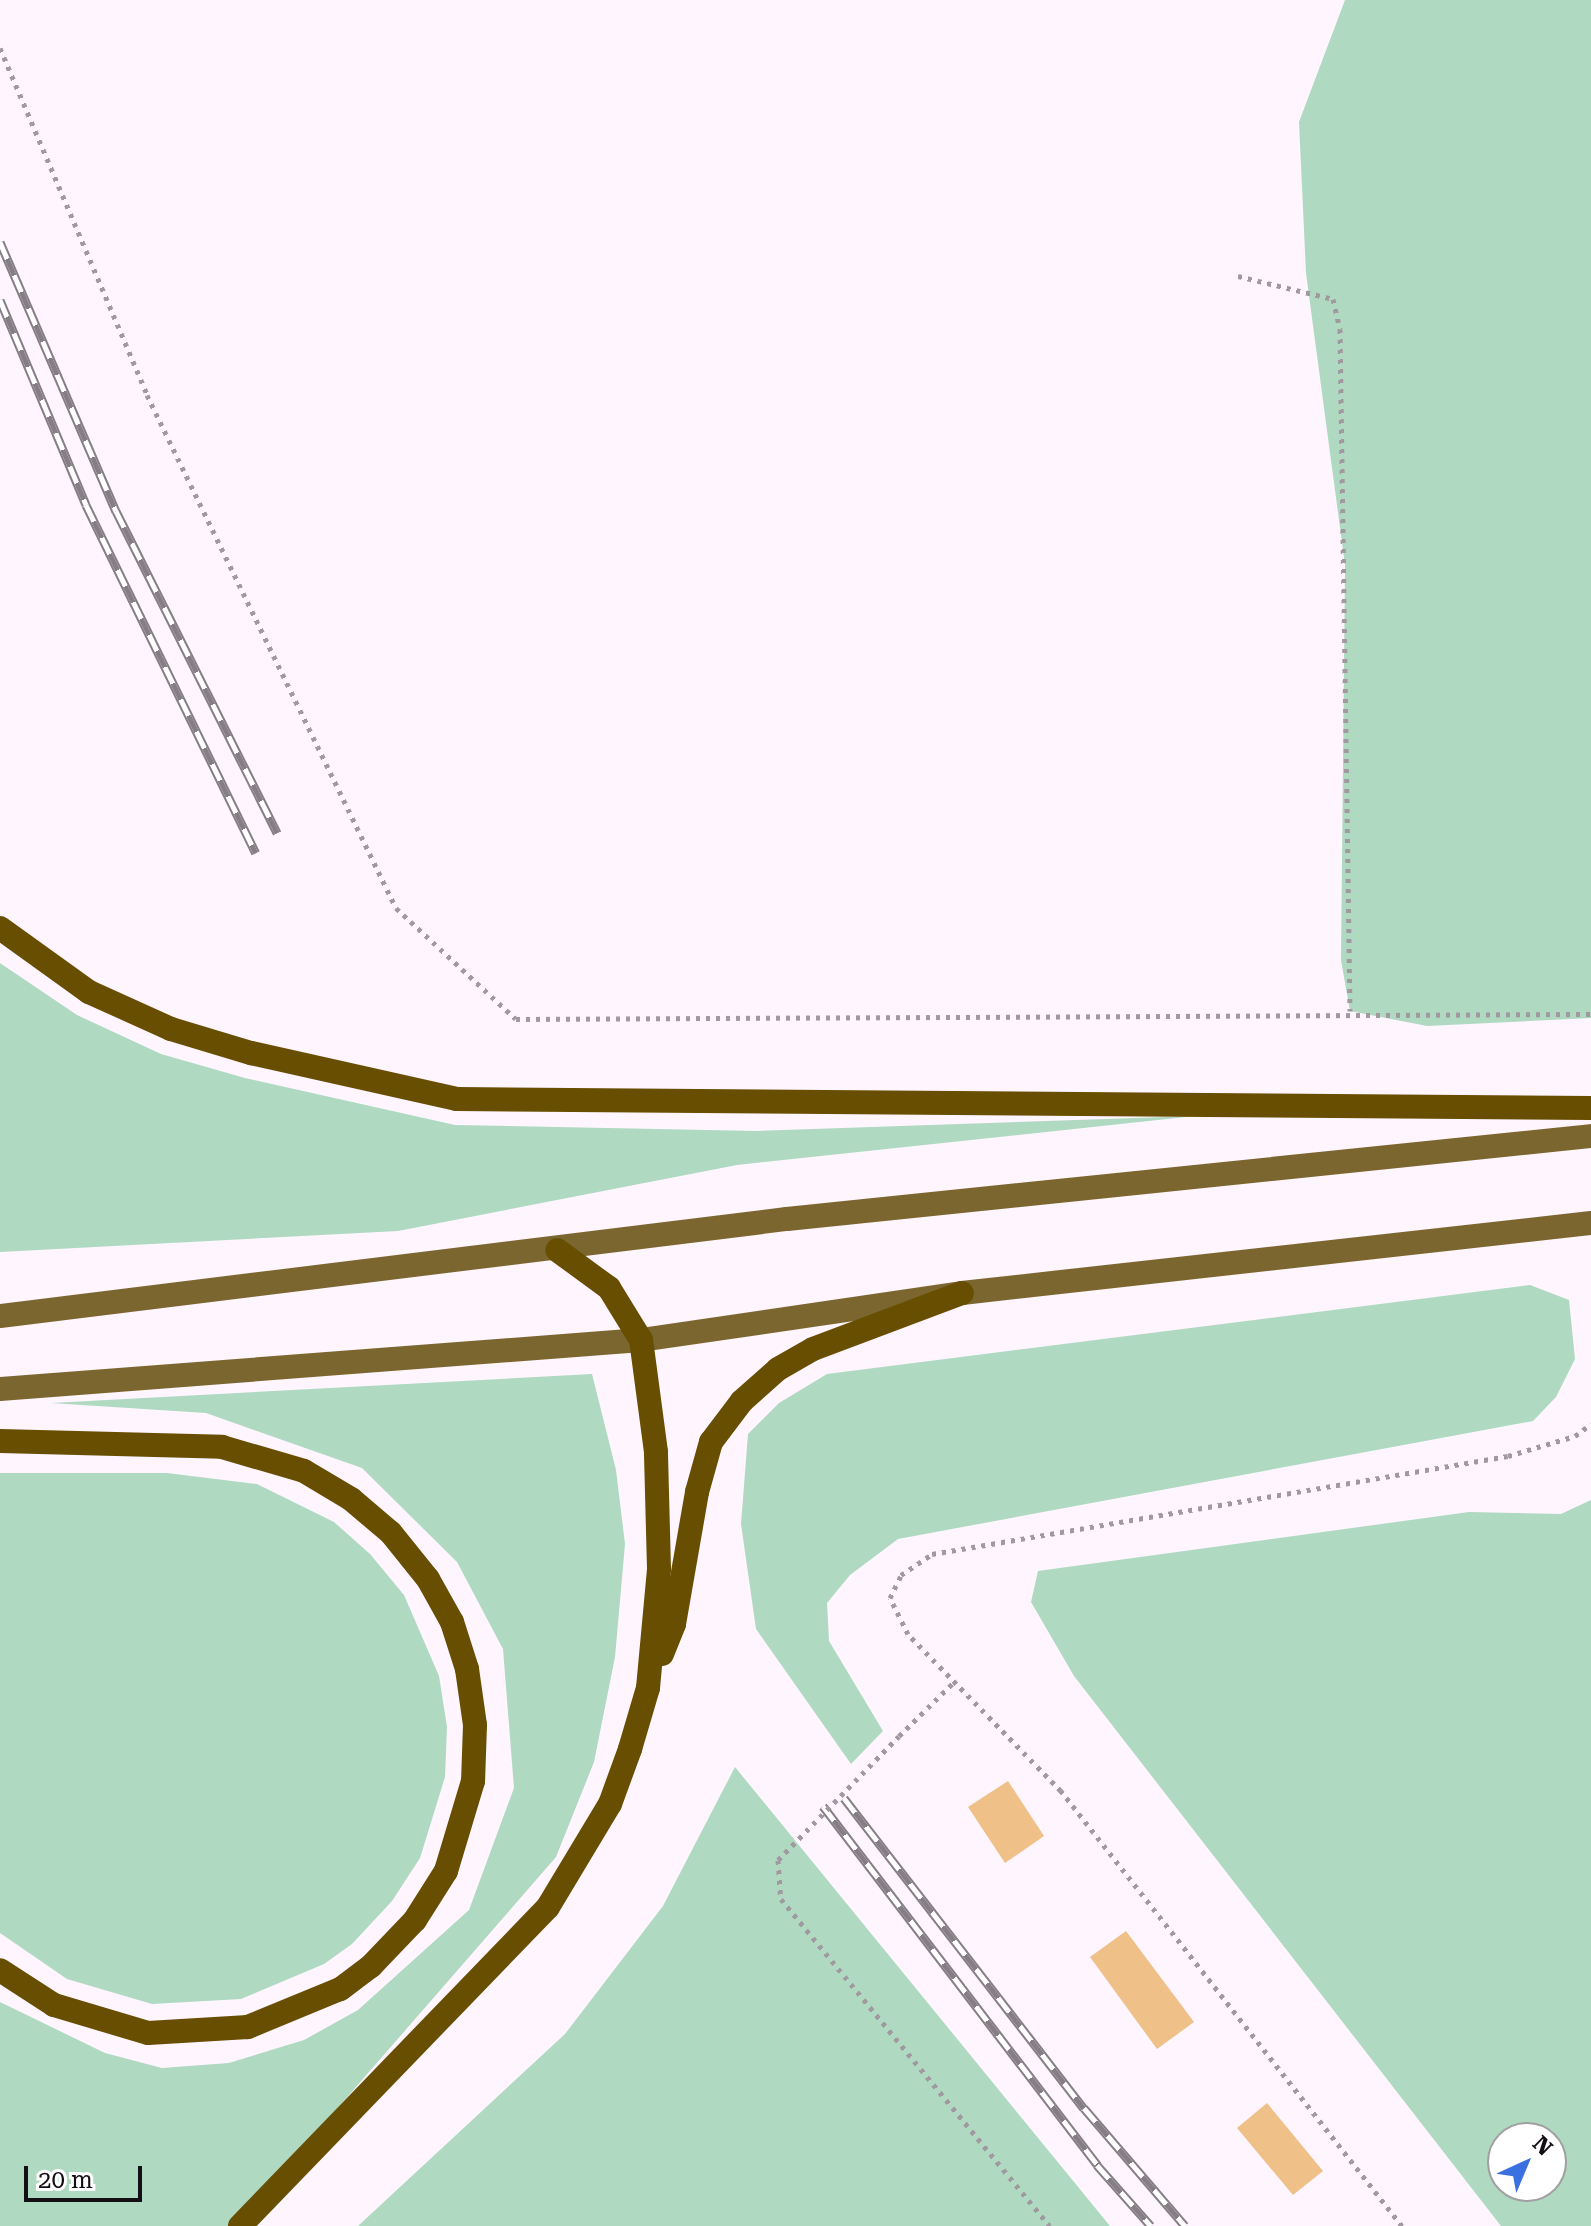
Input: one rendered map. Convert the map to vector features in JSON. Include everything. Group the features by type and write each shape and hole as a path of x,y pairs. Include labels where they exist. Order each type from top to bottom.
{"highway":[{"path":"0,928 89,992 171,1029 251,1053 457,1099 1591,1108"},
{"path":"557,1250 609,1288 641,1340 656,1452 659,1569 652,1660 639,1717"},
{"path":"240,2226 548,1907 610,1804 674,1624 697,1492 711,1442 742,1401 778,1369 813,1349 962,1293"},
{"path":"0,1441 222,1447 304,1471 351,1499 391,1533 428,1579 452,1622 467,1669 475,1725 473,1781 446,1871 415,1920 371,1966 340,1989 248,2027 148,2033 54,2005 0,1970"}],"main road":[{"path":"0,1316 557,1250 803,1217 1591,1136"},
{"path":"0,1389 641,1340 962,1293 1591,1223"}],"path":[{"path":"0,48 147,395 396,908 516,1019 1350,1011 1591,1014"},
{"path":"1238,276 1333,299 1340,329 1350,1011"},
{"path":"1402,2226 1061,1791 908,1634 890,1598 901,1575 932,1554 1508,1456 1575,1436 1591,1424"},
{"path":"953,1683 778,1860 781,1899 1050,2226"}],"green space":[{"path":"1345,0 1591,0 1591,1018 1427,1026 1350,1011 1341,960 1345,565 1306,273 1299,122"},
{"path":"0,963 77,1015 161,1054 245,1078 455,1125 756,1131 1195,1116 737,1165 398,1231 0,1252"},
{"path":"1530,1285 1569,1300 1575,1359 1556,1397 1533,1421 898,1539 850,1575 827,1603 829,1641 883,1731 851,1764 756,1629 741,1524 748,1434 779,1403 827,1374"},
{"path":"592,1374 616,1470 625,1544 615,1657 594,1762 556,1857 235,2226 0,2226 0,2002 105,2053 162,2068 229,2063 304,2040 358,2010 469,1910 514,1788 503,1649 457,1562 362,1468 206,1413 51,1403"},
{"path":"0,1473 167,1473 257,1484 334,1522 370,1554 404,1595 439,1676 447,1727 445,1777 420,1858 392,1901 352,1944 324,1964 241,1999 152,2004 67,1979 0,1933"},
{"path":"1591,1500 1591,2226 1501,2226 1074,1676 1031,1602 1038,1571 1469,1512 1561,1514"},
{"path":"735,1767 1110,2226 358,2226 565,2034 663,1906"}],"building":[{"path":"1008,1781 1044,1836 1005,1863 968,1807"},
{"path":"1126,1931 1194,2022 1157,2049 1090,1957"},
{"path":"1267,2103 1323,2171 1293,2195 1237,2128"}],"railway":[{"path":"0,242 116,511 277,833"},
{"path":"0,300 86,505 256,853"},
{"path":"844,1798 1084,2108 1185,2226"},
{"path":"823,1806 1097,2165 1151,2226"}]}
